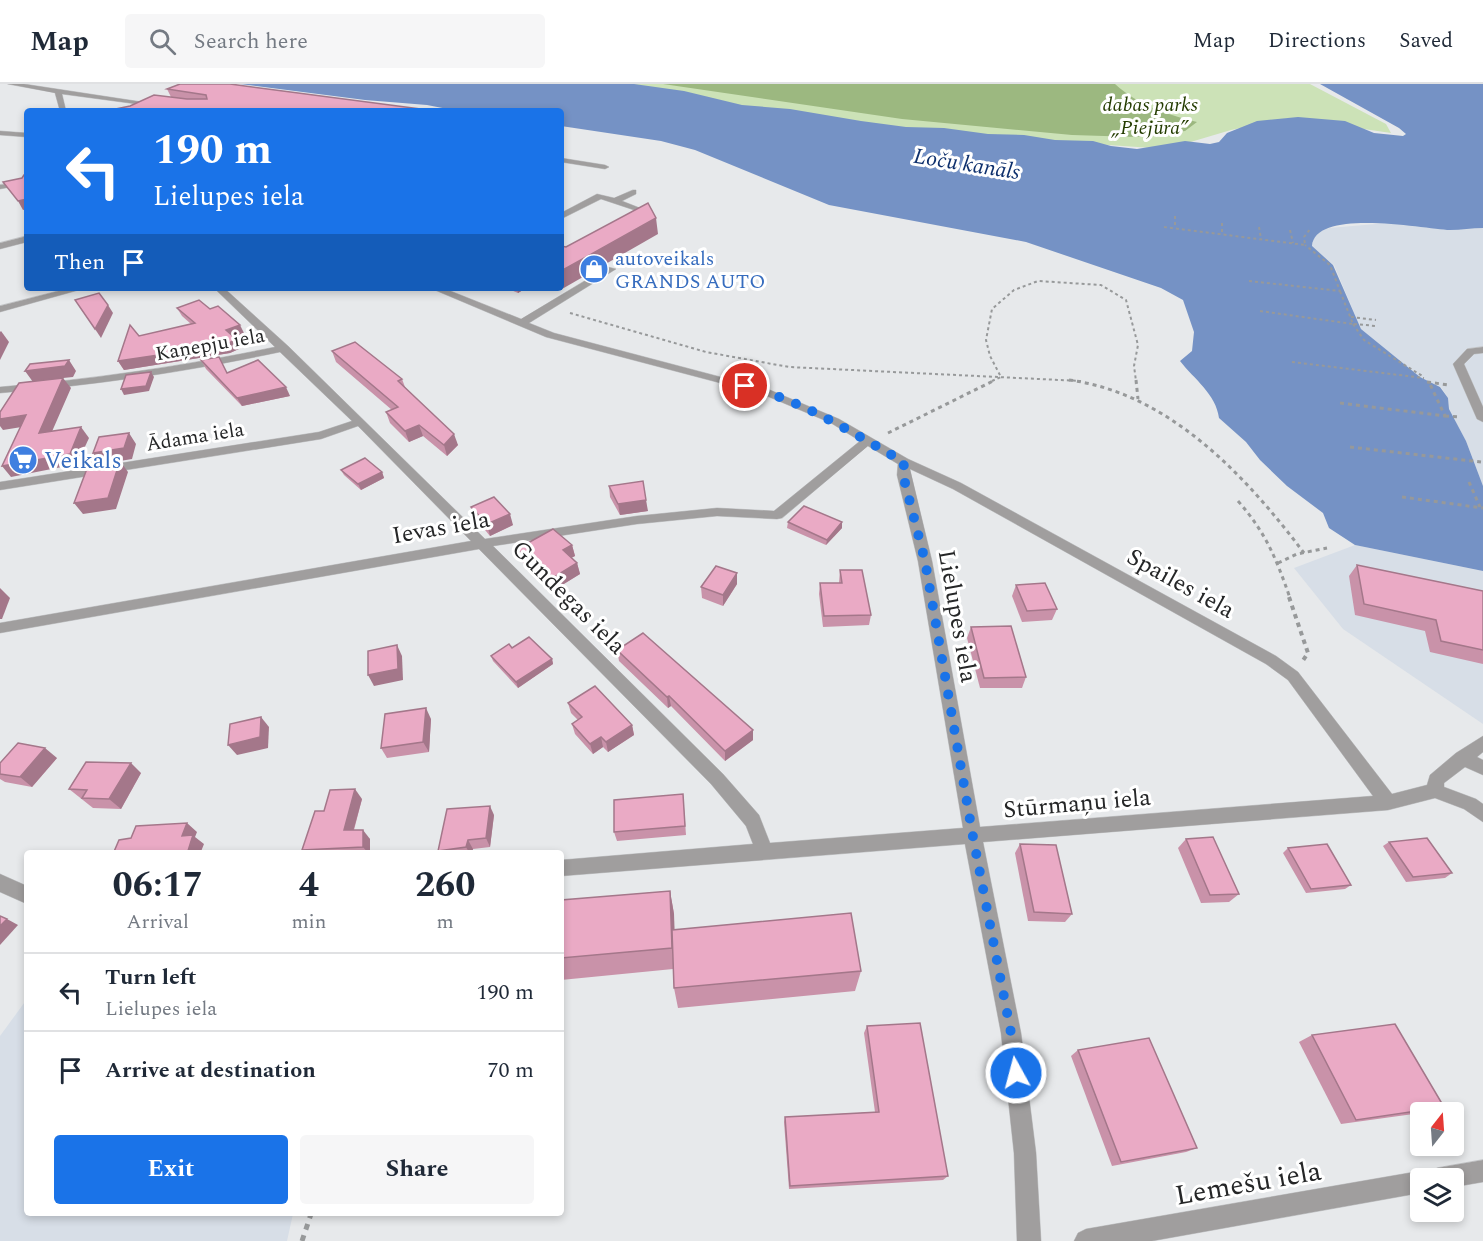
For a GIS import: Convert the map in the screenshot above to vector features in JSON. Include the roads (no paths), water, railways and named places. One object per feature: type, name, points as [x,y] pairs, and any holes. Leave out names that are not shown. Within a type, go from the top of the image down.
[{"type":"street","points":[[10,85],[170,106]]},
{"type":"street","points":[[58,91],[62,108]]},
{"type":"street","points":[[116,99],[115,103],[125,108]]},
{"type":"street","points":[[0,133],[24,135]]},
{"type":"street","points":[[564,160],[605,166]]},
{"type":"street","points":[[0,188],[24,183]]},
{"type":"street","points":[[564,214],[612,190]]},
{"type":"street","points":[[615,201],[633,192]]},
{"type":"street","points":[[600,196],[641,210],[621,222]]},
{"type":"street","points":[[0,246],[24,240]]},
{"type":"street","points":[[520,324],[611,269]]},
{"type":"street","points":[[0,309],[69,291]]},
{"type":"street","name":"Gundegas iela","points":[[222,291],[360,422],[717,779],[753,821],[765,852]]},
{"type":"street","points":[[442,291],[550,335],[766,392],[835,421],[904,462]]},
{"type":"street","name":"Kaņepju iela","points":[[0,390],[91,382],[188,368],[284,348]]},
{"type":"street","points":[[1483,351],[1471,351],[1458,364],[1483,419]]},
{"type":"street","name":"Ādama iela","points":[[0,486],[321,435],[360,422]]},
{"type":"street","name":"Ievas iela","points":[[0,628],[481,543],[637,520],[717,512],[777,515],[867,441]]},
{"type":"street","name":"Spailes iela","points":[[904,462],[957,486],[1271,660],[1293,676],[1388,802]]},
{"type":"street","name":"Lielupes iela","points":[[904,462],[903,475],[925,561],[973,837],[1011,1033],[1025,1153],[1029,1241]]},
{"type":"street","points":[[1483,743],[1436,780],[1435,791],[1470,804],[1483,814]]},
{"type":"street","points":[[1462,758],[1483,768]]},
{"type":"street","name":"Stūrmaņu iela","points":[[564,868],[973,837],[1388,802],[1435,791]]},
{"type":"street","points":[[0,883],[24,894]]},
{"type":"street","points":[[1464,1174],[1483,1171]]},
{"type":"street","name":"Lemešu iela","points":[[1086,1241],[1410,1184]]},
{"type":"water","name":"Loču kanāls","points":[[240,84],[634,84],[684,91],[742,105],[790,109],[906,127],[944,128],[1055,140],[1093,141],[1137,149],[1185,141],[1210,144],[1219,142],[1227,133],[1257,121],[1298,117],[1345,121],[1374,133],[1403,136],[1406,134],[1399,128],[1320,84],[1483,84],[1483,228],[1450,230],[1396,224],[1350,224],[1331,227],[1318,234],[1312,246],[1333,265],[1361,329],[1420,377],[1440,387],[1448,398],[1449,409],[1466,441],[1483,486],[1483,571],[1355,545],[1329,528],[1323,513],[1287,486],[1260,460],[1246,442],[1219,418],[1209,394],[1180,361],[1192,351],[1194,332],[1183,300],[1161,288],[1026,242],[829,205],[695,150],[661,141],[564,126],[564,108],[442,108]]},
{"type":"place","name":"autoveikals GRANDS AUTO","points":[[594,269]]},
{"type":"place","name":"Veikals","points":[[23,460]]},
{"type":"park label","name":"dabas parks „Piejūra”","points":[[1150,116]]}]
